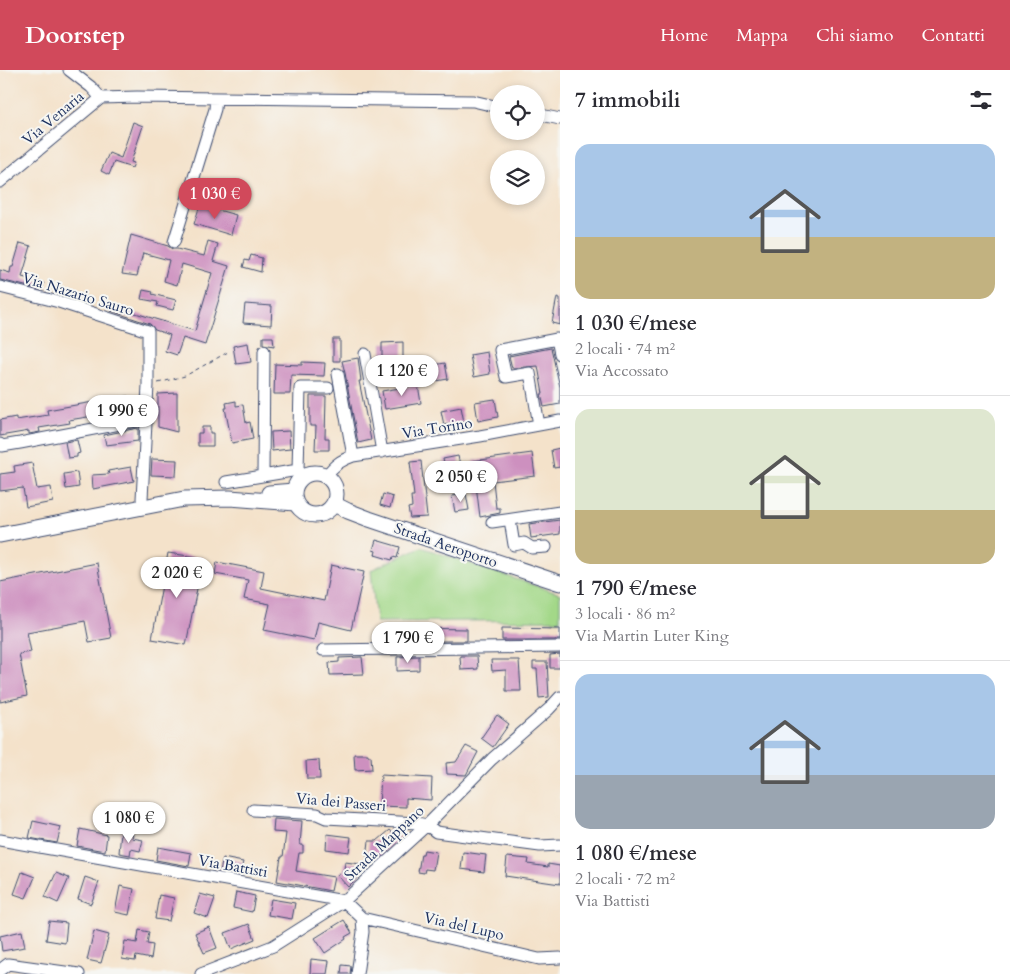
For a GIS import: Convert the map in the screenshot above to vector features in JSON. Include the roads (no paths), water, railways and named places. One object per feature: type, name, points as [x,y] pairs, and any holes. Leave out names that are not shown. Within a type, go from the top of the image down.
[{"type":"main road","points":[[301,473],[319,473],[326,476],[334,485],[336,498],[334,504],[326,512],[314,515],[303,512],[295,497],[301,473]]},
{"type":"main road","points":[[0,525],[200,490],[276,494],[295,497]]},
{"type":"main road","points":[[0,535],[184,499],[295,497]]},
{"type":"main road","name":"Strada Aeroporto","points":[[334,504],[355,514],[560,583]]},
{"type":"street","name":"Via Venaria","points":[[69,70],[102,98]]},
{"type":"street","name":"Via Venaria","points":[[0,182],[102,98],[473,101],[490,105]]},
{"type":"street","points":[[174,242],[216,98]]},
{"type":"street","points":[[545,116],[560,119]]},
{"type":"street","name":"Via Nazario Sauro","points":[[0,287],[59,302],[148,331],[146,419]]},
{"type":"street","points":[[539,425],[530,373],[506,377],[500,350],[557,339],[560,354]]},
{"type":"street","points":[[263,475],[264,351]]},
{"type":"street","points":[[365,354],[382,452]]},
{"type":"street","points":[[338,374],[353,456]]},
{"type":"street","points":[[226,482],[263,475],[301,473],[300,388],[328,388]]},
{"type":"street","points":[[0,444],[2,446],[20,443],[146,419],[142,499]]},
{"type":"street","name":"Via Torino","points":[[326,476],[333,466],[341,460],[353,456],[560,421]]},
{"type":"street","points":[[492,522],[560,512]]},
{"type":"street","points":[[510,520],[514,545],[524,543],[532,548],[546,547]]},
{"type":"street","points":[[323,650],[560,647]]},
{"type":"street","name":"Strada Mappano","points":[[201,974],[273,946],[344,901],[427,826],[492,759],[560,697]]},
{"type":"street","name":"Via dei Passeri","points":[[252,810],[317,814],[326,818],[417,823],[427,826],[436,832],[540,846],[560,845]]},
{"type":"street","name":"Via Battisti","points":[[0,840],[344,901]]},
{"type":"street","points":[[344,901],[362,918],[363,932],[357,974]]},
{"type":"street","name":"Via del Lupo","points":[[362,918],[539,959],[560,958]]},
{"type":"street","points":[[0,970],[8,964],[79,974]]}]
